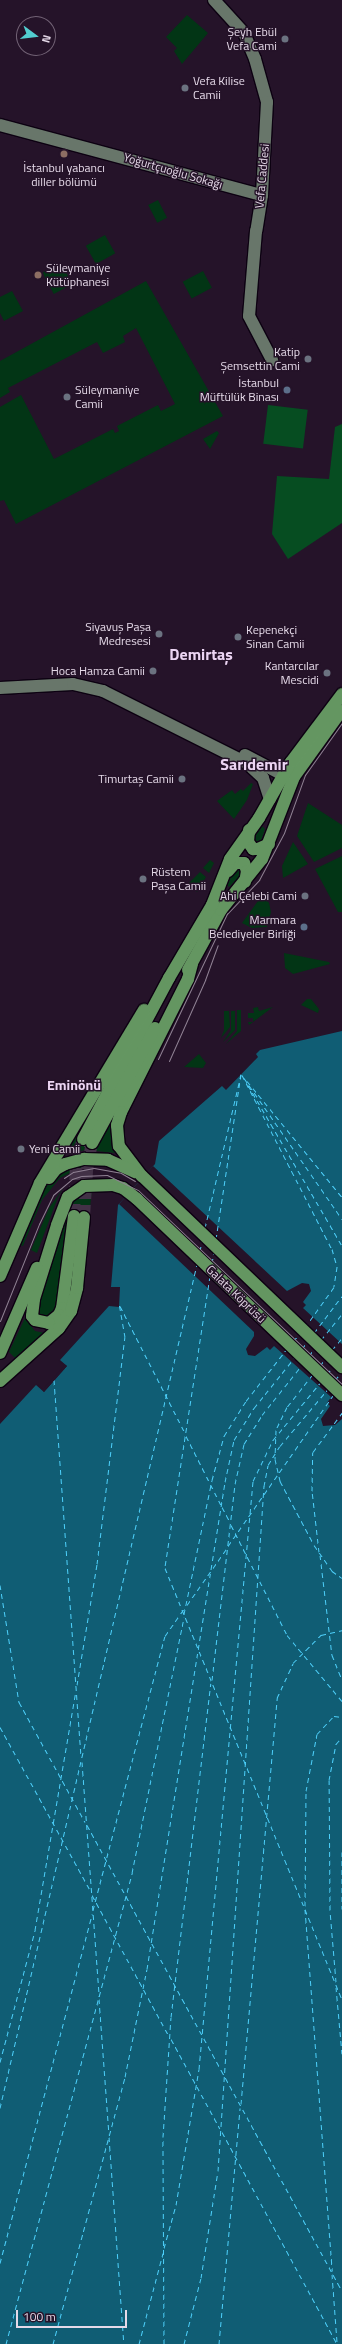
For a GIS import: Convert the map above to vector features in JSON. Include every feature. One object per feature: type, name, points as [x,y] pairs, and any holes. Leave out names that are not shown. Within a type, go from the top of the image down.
[{"type":"main road","points":[[342,694],[315,738],[294,777],[269,844],[245,882],[222,910],[192,964],[87,1141],[169,978],[212,906],[225,877],[230,859],[270,800],[283,775],[315,738],[342,710]]},
{"type":"main road","points":[[283,775],[284,803]]},
{"type":"main road","points":[[250,830],[248,842],[253,849],[258,849],[269,844]]},
{"type":"main road","points":[[225,877],[235,863],[241,862],[247,871],[245,882]]},
{"type":"main road","points":[[142,1176],[121,1151],[117,1124],[120,1112],[188,979],[192,964]]},
{"type":"main road","points":[[0,1276],[33,1197],[152,996],[169,978]]},
{"type":"main road","points":[[33,1197],[56,1169],[84,1159],[108,1160],[142,1176]]},
{"type":"main road","name":"Galata Köprüsü","points":[[142,1176],[342,1367]]},
{"type":"main road","name":"Galata Köprüsü","points":[[57,1225],[68,1197],[84,1186],[108,1184],[130,1192],[342,1395]]},
{"type":"main road","points":[[0,1382],[59,1328],[71,1311],[77,1288],[79,1216],[65,1300],[59,1315],[44,1323],[35,1320],[32,1310],[57,1225]]},
{"type":"main road","points":[[0,1353],[48,1239],[57,1225]]},
{"type":"street","name":"Vefa Caddesi","points":[[214,0],[244,33],[263,84],[267,107],[262,195],[256,231],[249,316],[272,360]]},
{"type":"street","name":"Yoğurtçuoğlu Sokağı","points":[[0,125],[262,195]]},
{"type":"street","points":[[0,680],[78,681],[93,684],[244,754],[283,775]]},
{"type":"street","points":[[0,688],[73,684],[103,691],[247,763],[263,778],[270,800]]},
{"type":"green space","points":[[187,15],[208,33],[182,64],[174,51],[177,48],[166,37]]},
{"type":"green space","points":[[158,200],[167,218],[157,223],[148,205]]},
{"type":"green space","points":[[105,235],[115,253],[96,264],[86,246]]},
{"type":"green space","points":[[61,263],[72,284],[54,294],[42,273]]},
{"type":"green space","points":[[203,271],[212,288],[192,299],[183,282]]},
{"type":"green space","points":[[146,281],[223,416],[16,524],[4,500],[0,501],[0,407],[21,395],[54,459],[113,429],[115,433],[119,431],[117,426],[158,405],[161,411],[175,404],[136,328],[123,336],[125,342],[103,353],[97,342],[8,388],[10,392],[0,398],[0,361]]},
{"type":"green space","points":[[12,291],[23,311],[4,321],[0,313],[0,297]]},
{"type":"green space","points":[[268,405],[308,410],[303,449],[263,444]]},
{"type":"green space","points":[[342,424],[342,523],[288,559],[272,534],[277,476],[329,479],[335,427]]},
{"type":"green space","points":[[217,431],[219,433],[210,449],[203,439]]},
{"type":"green space","points":[[251,783],[253,784],[247,800],[234,819],[217,801],[232,790],[235,794],[241,789],[243,791]]},
{"type":"green space","points":[[308,803],[342,825],[342,848],[314,862],[297,836]]},
{"type":"green space","points":[[262,826],[265,829],[260,844],[255,844],[253,838]]},
{"type":"green space","points":[[293,842],[308,864],[283,878],[282,866]]},
{"type":"green space","points":[[342,856],[342,912],[338,912],[315,869]]},
{"type":"green space","points":[[210,860],[214,863],[209,873],[203,868]]},
{"type":"green space","points":[[236,868],[241,868],[241,875],[229,887],[227,885]]},
{"type":"green space","points":[[200,872],[206,877],[197,892],[187,885]]},
{"type":"green space","points":[[263,894],[269,903],[271,912],[267,927],[252,928],[242,923]]},
{"type":"green space","points":[[284,953],[329,962],[330,964],[293,974],[285,968]]},
{"type":"green space","points":[[307,999],[311,999],[319,1009],[318,1013],[301,1005]]},
{"type":"green space","points":[[258,1007],[259,1011],[273,1007],[253,1022],[253,1018],[248,1018],[248,1013],[254,1013],[253,1008]]},
{"type":"green space","points":[[237,1010],[241,1010],[241,1031],[226,1044],[237,1031]]},
{"type":"green space","points":[[224,1011],[229,1011],[230,1027],[221,1038],[224,1030]]},
{"type":"green space","points":[[231,1011],[235,1011],[235,1030],[223,1042],[231,1030]]},
{"type":"green space","points":[[199,1054],[206,1063],[203,1068],[184,1067]]},
{"type":"green space","points":[[113,1114],[112,1137],[116,1153],[85,1150],[63,1155],[73,1137],[83,1139]]},
{"type":"green space","points":[[105,1164],[115,1168],[93,1166],[81,1168],[60,1178],[42,1200],[23,1246],[17,1244],[42,1189],[50,1180],[70,1167]]},
{"type":"green space","points":[[64,1187],[58,1197],[37,1253],[31,1250],[49,1208]]},
{"type":"green space","points":[[92,1190],[89,1216],[59,1305],[50,1318],[40,1317],[40,1302],[71,1204],[80,1195]]},
{"type":"green space","points":[[25,1318],[35,1331],[50,1334],[17,1360],[9,1352]]},
{"type":"water","points":[[342,1031],[342,2344],[0,2344],[0,1424],[36,1385],[44,1392],[67,1366],[60,1360],[109,1306],[119,1307],[120,1287],[111,1287],[118,1205],[155,1164],[159,1141],[222,1086],[226,1090],[258,1057],[256,1054],[260,1050]]},
{"type":"pier","points":[[153,1166],[287,1291],[302,1283],[309,1284],[311,1291],[303,1302],[306,1305],[303,1308],[342,1344],[342,1419],[335,1425],[323,1426],[321,1419],[330,1406],[327,1403],[331,1397],[274,1346],[270,1350],[267,1347],[255,1356],[248,1355],[246,1349],[254,1336],[254,1332],[119,1204]]},
{"type":"pier","points":[[58,1360],[67,1366],[44,1392],[36,1383],[43,1389],[64,1366]]},
{"type":"ferry route","points":[[205,1228],[241,1074],[216,1239]]},
{"type":"ferry route","points":[[242,1075],[332,1249],[337,1267],[334,1287],[306,1326]]},
{"type":"ferry route","points":[[244,1078],[342,1219]]},
{"type":"ferry route","points":[[247,1081],[342,1197]]},
{"type":"ferry route","points":[[248,1085],[342,1246]]},
{"type":"ferry route","points":[[200,1251],[202,1241]]},
{"type":"ferry route","points":[[212,1263],[214,1252]]},
{"type":"ferry route","points":[[0,2108],[197,1264]]},
{"type":"ferry route","points":[[210,1276],[165,1568],[342,1999]]},
{"type":"ferry route","points":[[314,1333],[342,1296]]},
{"type":"ferry route","points":[[77,1685],[97,1564],[125,1337],[119,1303]]},
{"type":"ferry route","points":[[120,1306],[185,1433]]},
{"type":"ferry route","points":[[321,1340],[342,1314]]},
{"type":"ferry route","points":[[293,1341],[299,1335]]},
{"type":"ferry route","points":[[332,1350],[342,1338]]},
{"type":"ferry route","points":[[302,1349],[307,1342]]},
{"type":"ferry route","points":[[309,1356],[314,1349]]},
{"type":"ferry route","points":[[184,1614],[212,1480],[224,1436],[246,1401],[286,1350]]},
{"type":"ferry route","points":[[53,2344],[125,2077],[147,1969],[225,1482],[234,1440],[254,1408],[295,1357]]},
{"type":"ferry route","points":[[320,1366],[325,1359]]},
{"type":"ferry route","points":[[212,1680],[235,1484],[244,1444],[262,1415],[302,1365]]},
{"type":"ferry route","points":[[327,1374],[333,1367]]},
{"type":"ferry route","points":[[335,1380],[342,1372]]},
{"type":"ferry route","points":[[313,1374],[287,1407],[276,1430],[275,1459],[280,1481],[314,1545],[332,1571],[342,1578]]},
{"type":"ferry route","points":[[54,1380],[81,1757]]},
{"type":"ferry route","points":[[164,2248],[176,2205],[199,2069],[253,1481],[273,1440],[320,1383]]},
{"type":"ferry route","points":[[184,2344],[201,2278],[218,2171],[264,1486],[268,1465],[280,1446],[328,1389]]},
{"type":"ferry route","points":[[228,1546],[334,1394]]},
{"type":"ferry route","points":[[319,1552],[312,1491],[313,1452],[342,1413]]},
{"type":"ferry route","points":[[186,1436],[221,1505]]},
{"type":"ferry route","points":[[222,1507],[230,1522]]},
{"type":"ferry route","points":[[231,1525],[287,1635],[342,1701]]},
{"type":"ferry route","points":[[187,1605],[227,1548]]},
{"type":"ferry route","points":[[320,1555],[332,1655],[342,1680]]},
{"type":"ferry route","points":[[0,1585],[19,1702],[85,1822]]},
{"type":"ferry route","points":[[93,1910],[165,1636],[185,1607]]},
{"type":"ferry route","points":[[6,2344],[132,1873],[184,1617]]},
{"type":"ferry route","points":[[241,2104],[277,1698],[293,1663],[321,1635],[342,1630]]},
{"type":"ferry route","points":[[164,2344],[163,2137],[171,2017],[211,1683]]},
{"type":"ferry route","points":[[0,2062],[35,1930],[76,1690]]},
{"type":"ferry route","points":[[305,1906],[306,1791],[317,1734],[334,1716],[342,1717]]},
{"type":"ferry route","points":[[0,1727],[91,1892]]},
{"type":"ferry route","points":[[336,1982],[330,1910],[329,1780],[336,1744],[342,1737]]},
{"type":"ferry route","points":[[82,1762],[99,1996]]},
{"type":"ferry route","points":[[87,1825],[342,2291]]},
{"type":"ferry route","points":[[342,1852],[342,1909]]},
{"type":"ferry route","points":[[92,1895],[169,2036]]},
{"type":"ferry route","points":[[305,1909],[332,2271]]},
{"type":"ferry route","points":[[0,2263],[92,1914]]},
{"type":"ferry route","points":[[336,1987],[342,2054]]},
{"type":"ferry route","points":[[99,1999],[109,2134]]},
{"type":"ferry route","points":[[171,2039],[220,2129]]},
{"type":"ferry route","points":[[219,2344],[240,2108]]},
{"type":"ferry route","points":[[222,2132],[337,2344]]},
{"type":"ferry route","points":[[109,2137],[124,2344]]},
{"type":"ferry route","points":[[139,2344],[163,2253]]},
{"type":"ferry route","points":[[332,2274],[337,2342]]},
{"type":"tunnel","points":[[74,1216],[76,1163],[83,1139]]},
{"type":"tunnel","points":[[84,1217],[87,1170],[92,1143]]},
{"type":"tram line","points":[[158,1059],[227,914],[259,880],[284,833],[305,775],[342,723]]},
{"type":"tram line","points":[[169,1061],[205,980],[218,945]]},
{"type":"tram line","points":[[64,1178],[73,1172],[94,1168],[121,1173],[135,1181]]},
{"type":"tram line","points":[[0,1321],[39,1224],[53,1195],[72,1179],[81,1176],[107,1175],[138,1190],[342,1384]]},
{"type":"place","name":"Şeyh Ebül Vefa Cami","points":[[285,39]]},
{"type":"place","name":"Vefa Kilise Camii","points":[[185,88]]},
{"type":"place","name":"İstanbul yabancı diller bölümü","points":[[64,154]]},
{"type":"place","name":"Süleymaniye Kütüphanesi","points":[[38,275]]},
{"type":"place","name":"Katip Şemsettin Cami","points":[[308,359]]},
{"type":"place","name":"İstanbul Müftülük Binası","points":[[287,390]]},
{"type":"place","name":"Süleymaniye Camii","points":[[67,397]]},
{"type":"place","name":"Siyavuş Paşa Medresesi","points":[[159,634]]},
{"type":"place","name":"Kepenekçi Sinan Camii","points":[[238,637]]},
{"type":"place","name":"Hoca Hamza Camii","points":[[153,671]]},
{"type":"place","name":"Kantarcılar Mescidi","points":[[327,673]]},
{"type":"place","name":"Timurtaş Camii","points":[[182,779]]},
{"type":"place","name":"Rüstem Paşa Camii","points":[[143,879]]},
{"type":"place","name":"Ahi Çelebi Cami","points":[[305,896]]},
{"type":"place","name":"Marmara Belediyeler Birliği","points":[[304,927]]},
{"type":"place","name":"Yeni Camii","points":[[21,1149]]},
{"type":"district","name":"Demirtaş","points":[[201,654]]},
{"type":"district","name":"Sarıdemir","points":[[254,764]]},
{"type":"district","name":"Eminönü","points":[[74,1085]]}]
